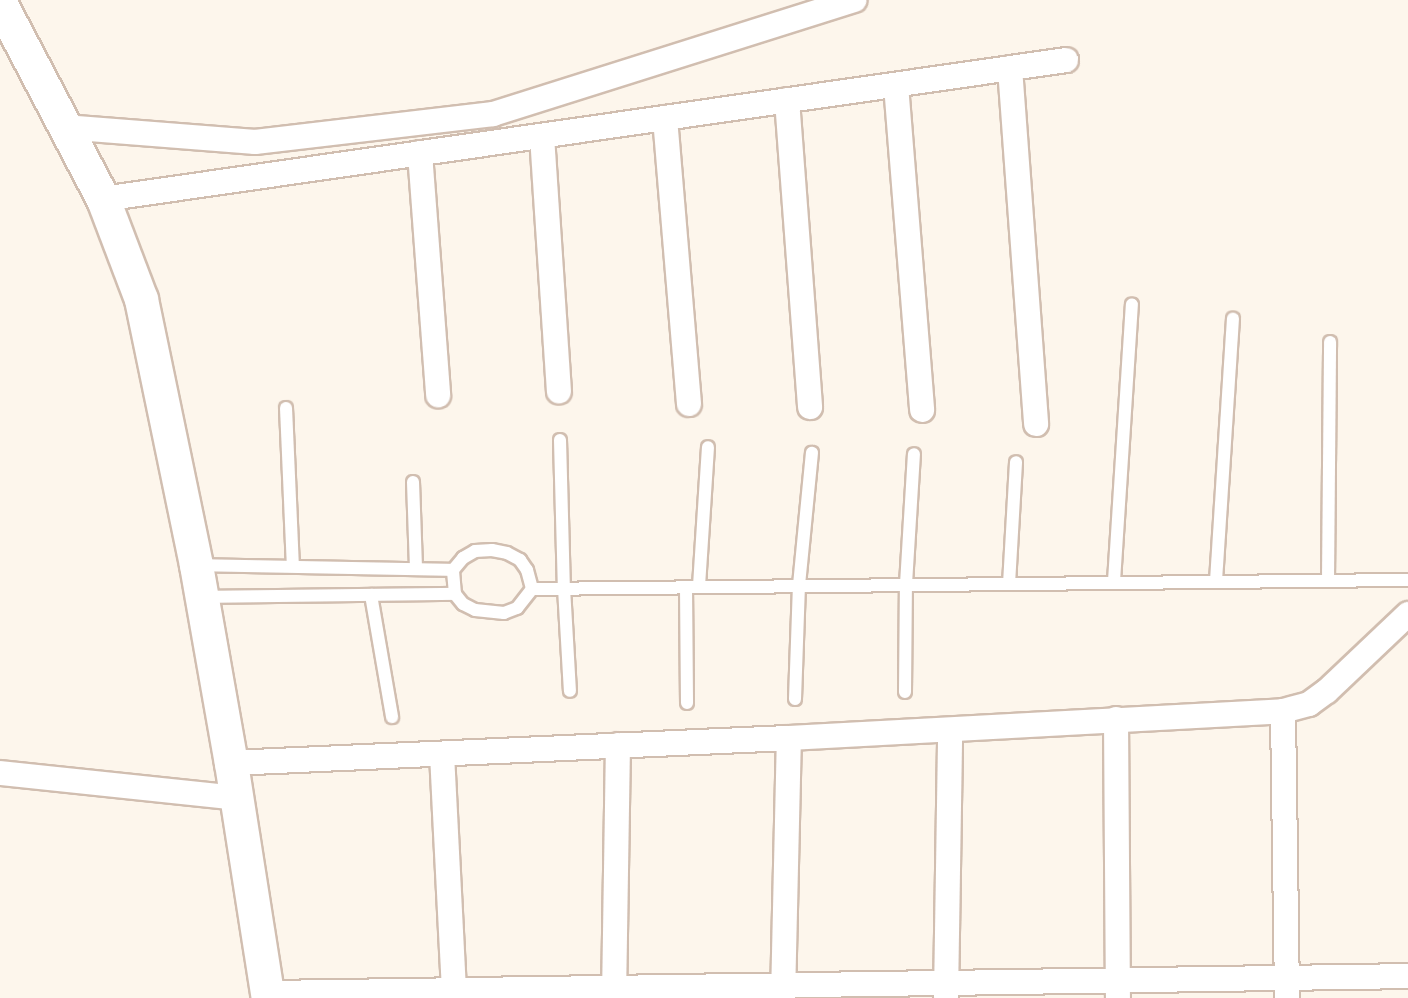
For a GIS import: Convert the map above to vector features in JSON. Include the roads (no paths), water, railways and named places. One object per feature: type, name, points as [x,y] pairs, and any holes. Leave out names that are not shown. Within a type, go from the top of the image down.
[{"type":"street","points":[[64,127],[255,142],[493,114],[854,0]]},
{"type":"street","points":[[0,3],[104,199],[141,299],[196,565],[237,798],[268,995],[454,990],[615,993],[1287,988],[1408,976]]},
{"type":"street","points":[[104,199],[1066,60]]},
{"type":"street","points":[[1010,68],[1036,424]]},
{"type":"street","points":[[896,85],[922,410]]},
{"type":"street","points":[[787,100],[810,407]]},
{"type":"street","points":[[665,118],[689,404]]},
{"type":"street","points":[[542,136],[559,391]]},
{"type":"street","points":[[420,153],[438,395]]},
{"type":"street","points":[[231,763],[789,738],[1284,711],[1309,704],[1327,692],[1408,614]]},
{"type":"street","points":[[1284,711],[1287,988]]},
{"type":"street","points":[[1116,719],[1118,989]]},
{"type":"street","points":[[946,991],[950,729]]},
{"type":"street","points":[[783,992],[789,738]]},
{"type":"street","points":[[615,993],[618,745]]},
{"type":"street","points":[[442,754],[454,990]]},
{"type":"street","points":[[0,774],[237,798]]},
{"type":"lane","points":[[1114,581],[1132,305]]},
{"type":"lane","points":[[1216,581],[1233,319]]},
{"type":"lane","points":[[1328,580],[1330,342]]},
{"type":"lane","points":[[286,408],[293,566]]},
{"type":"lane","points":[[561,440],[564,588],[570,691]]},
{"type":"lane","points":[[699,586],[708,447]]},
{"type":"lane","points":[[795,699],[799,585],[812,453]]},
{"type":"lane","points":[[905,692],[906,584],[914,454]]},
{"type":"lane","points":[[1009,584],[1016,462]]},
{"type":"lane","points":[[412,482],[416,568]]},
{"type":"lane","points":[[532,589],[527,570],[520,560],[507,553],[475,551],[463,558],[453,570],[455,594],[463,604],[475,610],[504,613],[517,608],[532,589],[1114,581],[1408,580]]},
{"type":"lane","points":[[196,565],[453,570]]},
{"type":"lane","points":[[686,587],[687,703]]},
{"type":"lane","points":[[201,597],[455,594]]},
{"type":"lane","points":[[371,595],[392,717]]}]
